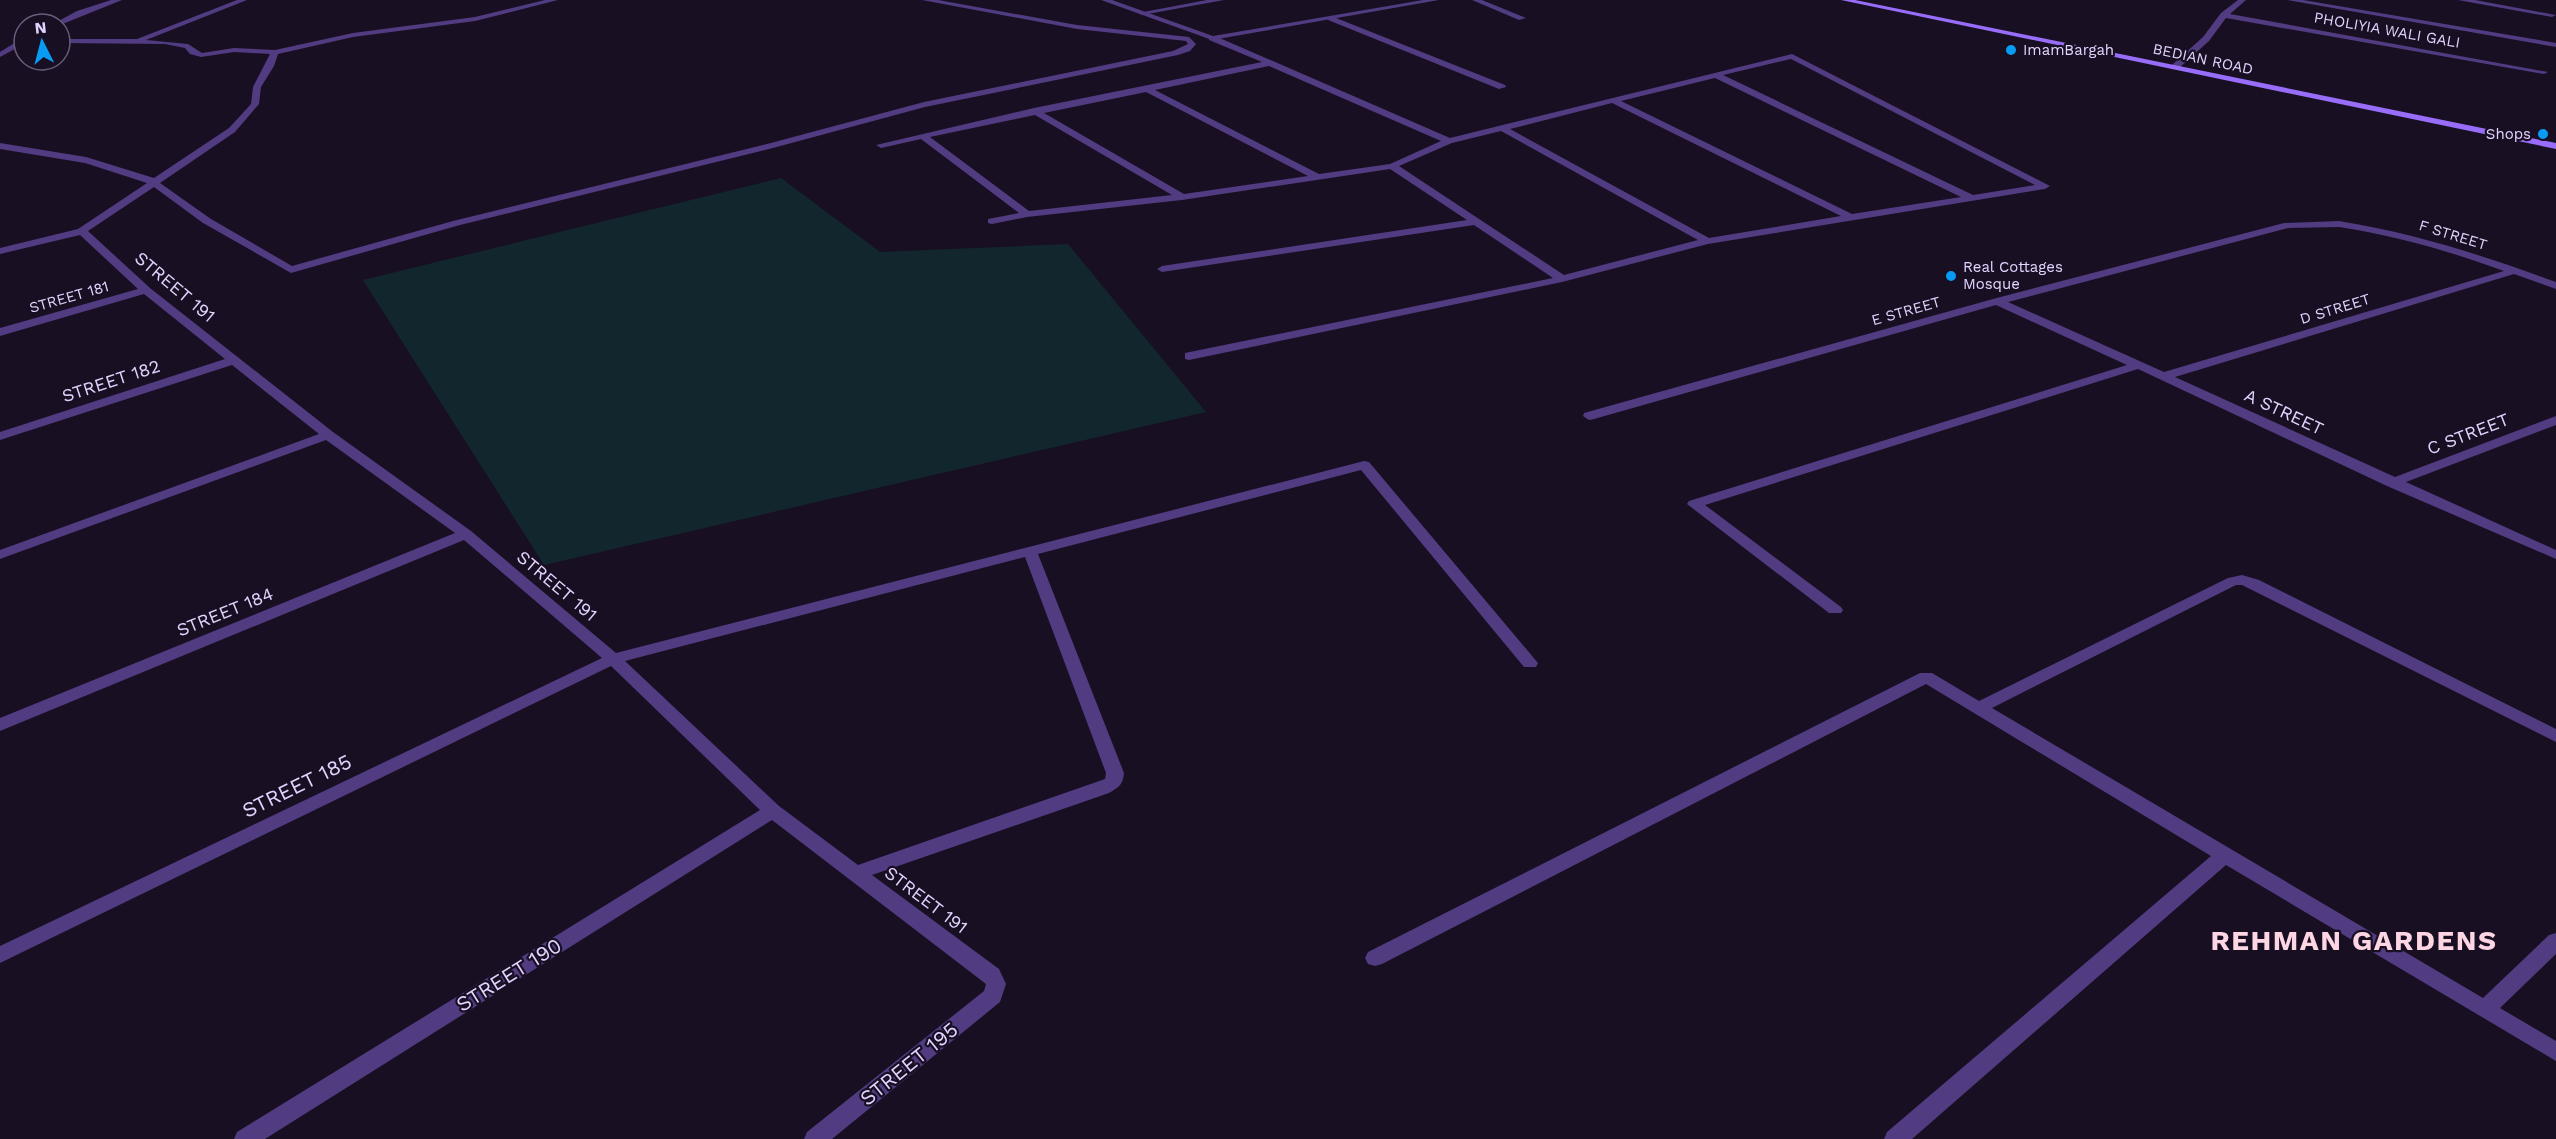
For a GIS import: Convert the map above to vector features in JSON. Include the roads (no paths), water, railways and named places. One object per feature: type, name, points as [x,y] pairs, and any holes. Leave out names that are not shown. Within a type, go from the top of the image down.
[{"type":"main road","name":"BEDIAN ROAD","points":[[1845,0],[2556,146]]},
{"type":"street","points":[[72,17],[118,0]]},
{"type":"street","points":[[129,43],[243,0]]},
{"type":"street","points":[[72,41],[165,42],[188,46],[201,56],[234,50],[275,52],[353,35],[475,19],[554,0]]},
{"type":"street","points":[[0,146],[86,160],[152,181],[207,221],[291,270],[457,223],[770,146],[924,105],[1175,53],[1187,49],[1192,44],[1189,39],[1077,27],[926,0]]},
{"type":"street","points":[[1105,0],[1212,38],[1449,141]]},
{"type":"street","points":[[1142,13],[1220,0]]},
{"type":"street","points":[[1212,38],[1436,0]]},
{"type":"street","points":[[1476,0],[1522,18]]},
{"type":"street","points":[[2175,67],[2206,39],[2224,15],[2242,0]]},
{"type":"street","points":[[2291,0],[2556,45]]},
{"type":"street","points":[[2462,0],[2552,15]]},
{"type":"street","name":"PHOLIYIA WALI GALI","points":[[2224,15],[2544,72]]},
{"type":"street","points":[[1331,18],[1502,87]]},
{"type":"street","points":[[0,251],[82,231],[152,181],[232,130],[255,104],[257,87],[270,66],[275,52]]},
{"type":"street","points":[[992,221],[1027,214],[1182,197],[1392,166],[1449,141],[1785,56],[1798,57],[2045,186],[1848,216],[1707,241],[1562,279],[1188,356]]},
{"type":"street","points":[[881,145],[1270,63]]},
{"type":"street","points":[[1714,74],[1970,197]]},
{"type":"street","points":[[1145,88],[1318,177]]},
{"type":"street","points":[[1612,100],[1848,216]]},
{"type":"street","points":[[1034,111],[1182,197]]},
{"type":"street","points":[[1502,128],[1707,241]]},
{"type":"street","points":[[923,136],[1027,214]]},
{"type":"street","points":[[1392,166],[1562,279]]},
{"type":"street","points":[[1162,269],[1476,222]]},
{"type":"street","name":"F STREET","points":[[2339,224],[2388,232],[2470,255],[2556,286]]},
{"type":"street","name":"E STREET","points":[[1589,417],[1997,301],[2289,225],[2339,224]]},
{"type":"street","name":"STREET 191","points":[[82,231],[146,290],[328,435],[466,534],[613,659],[773,811],[992,975],[996,984]]},
{"type":"street","name":"D STREET","points":[[2165,376],[2514,271]]},
{"type":"street","name":"STREET 181","points":[[0,332],[146,290]]},
{"type":"street","name":"A STREET","points":[[1997,301],[2165,376],[2392,483],[2556,555]]},
{"type":"street","name":"STREET 182","points":[[0,436],[234,360]]},
{"type":"street","points":[[1835,610],[1694,504],[2139,365]]},
{"type":"street","name":"C STREET","points":[[2392,483],[2556,420]]},
{"type":"street","points":[[0,555],[328,435]]},
{"type":"street","name":"STREET 185","points":[[0,955],[613,659],[1364,465],[1530,663]]},
{"type":"street","name":"STREET 184","points":[[0,725],[466,534]]},
{"type":"street","points":[[856,873],[1114,782],[1115,773],[1030,550]]},
{"type":"street","points":[[1978,708],[2233,581],[2242,580],[2254,583],[2556,736]]},
{"type":"street","points":[[1375,958],[1926,677],[2556,1052]]},
{"type":"street","name":"STREET 190","points":[[245,1139],[773,811]]},
{"type":"street","points":[[1895,1139],[2225,855]]},
{"type":"street","points":[[2485,1009],[2556,941]]},
{"type":"street","name":"STREET 195","points":[[815,1139],[993,996],[996,984]]},
{"type":"place","name":"ImamBargah","points":[[2011,50]]},
{"type":"place","name":"Shops","points":[[2543,134]]},
{"type":"place","name":"Real Cottages Mosque","points":[[1951,276]]},
{"type":"district","name":"REHMAN GARDENS","points":[[2354,940]]}]
